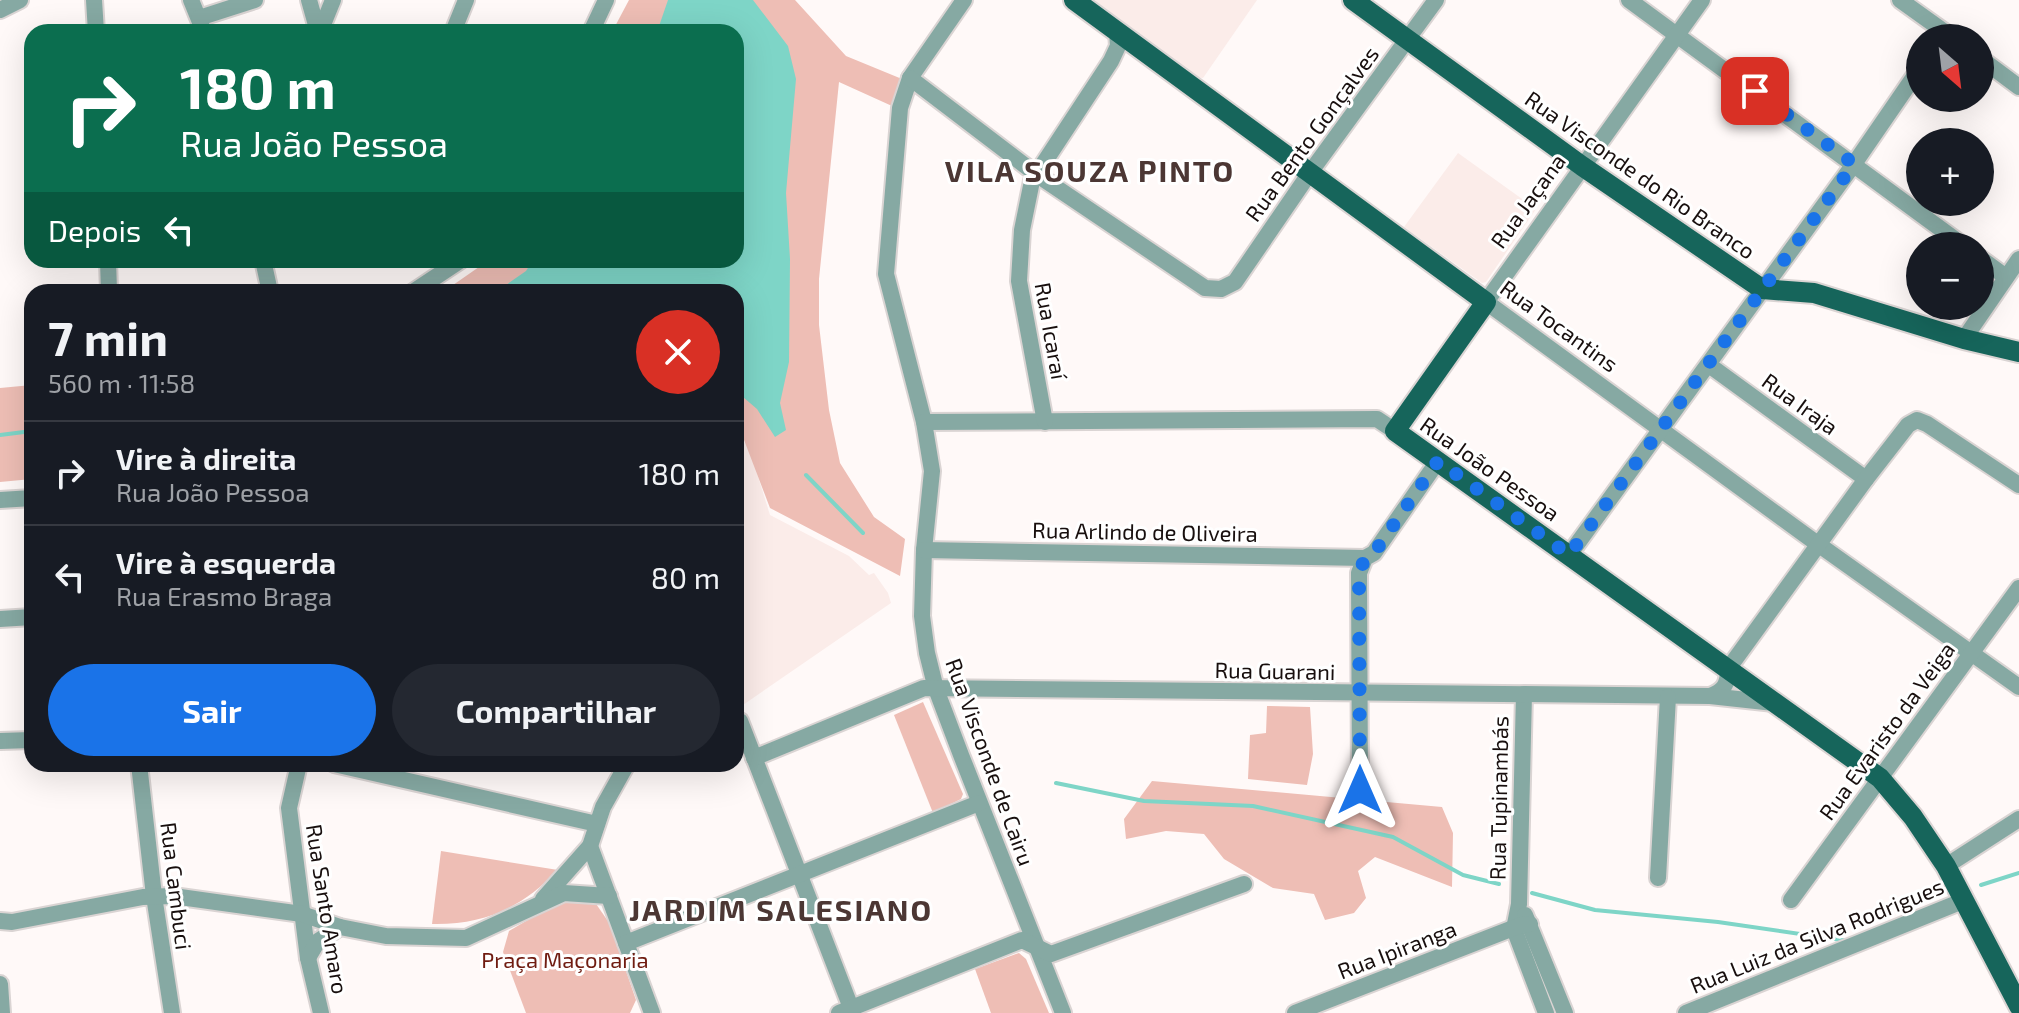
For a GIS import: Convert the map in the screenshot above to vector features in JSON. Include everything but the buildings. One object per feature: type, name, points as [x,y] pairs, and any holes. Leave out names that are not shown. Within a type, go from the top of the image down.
[{"type":"main road","name":"Rua Tocantins","points":[[1074,0],[1486,302]]},
{"type":"main road","name":"Rua Visconde do Rio Branco","points":[[1353,0],[1582,166],[1762,289],[1814,293],[1964,339],[2019,352]]},
{"type":"main road","name":"Rua Jaçana","points":[[1395,431],[1486,302]]},
{"type":"main road","name":"Rua João Pessoa","points":[[1395,431],[1880,778],[1913,817],[1946,866],[2019,1006]]},
{"type":"street","points":[[0,10],[20,0]]},
{"type":"street","points":[[94,0],[96,24]]},
{"type":"street","points":[[191,0],[201,24]]},
{"type":"street","points":[[203,24],[255,0]]},
{"type":"street","points":[[309,0],[316,24]]},
{"type":"street","points":[[322,24],[333,0]]},
{"type":"street","points":[[456,24],[466,0]]},
{"type":"street","points":[[595,24],[606,0]]},
{"type":"street","name":"Rua Visconde de Cairu","points":[[964,0],[910,78],[900,108],[886,274],[924,422],[932,471],[924,550],[922,616],[927,653],[936,689],[979,803],[1063,1013]]},
{"type":"street","name":"Rua Bento Gonçalves","points":[[1036,174],[1205,288],[1221,289],[1235,282],[1309,174],[1436,0]]},
{"type":"street","points":[[1629,0],[1945,232]]},
{"type":"street","name":"Rua Jaçana","points":[[1486,302],[1702,0]]},
{"type":"street","points":[[1900,0],[1931,24]]},
{"type":"street","name":"Rua Icaraí","points":[[1045,422],[1019,281],[1022,230],[1032,181],[1111,61],[1118,46],[1117,32]]},
{"type":"street","points":[[1994,68],[2019,87]]},
{"type":"street","points":[[910,78],[1036,174]]},
{"type":"street","points":[[1569,555],[1906,88]]},
{"type":"street","points":[[1964,339],[2019,259]]},
{"type":"street","points":[[425,284],[449,268]]},
{"type":"street","points":[[1994,268],[2006,277]]},
{"type":"street","name":"Rua Tocantins","points":[[1486,302],[2019,687]]},
{"type":"street","name":"Rua Iraja","points":[[1709,365],[1866,479]]},
{"type":"street","name":"Rua João Pessoa","points":[[924,422],[1377,419],[1395,431]]},
{"type":"street","points":[[1710,696],[1724,688],[1728,669],[1908,425],[1917,420],[1927,424],[2019,485]]},
{"type":"street","points":[[1360,790],[1359,573],[1365,558],[1374,553],[1438,461]]},
{"type":"street","points":[[0,500],[24,498]]},
{"type":"street","name":"Rua Arlindo de Oliveira","points":[[924,550],[1365,558]]},
{"type":"street","name":"Rua Evaristo da Veiga","points":[[1791,900],[2019,588]]},
{"type":"street","points":[[0,619],[24,618]]},
{"type":"street","name":"Rua Guarani","points":[[754,758],[924,688],[1710,696],[1774,703]]},
{"type":"street","name":"Rua Tupinambás","points":[[1522,926],[1519,904],[1524,694]]},
{"type":"street","points":[[1658,878],[1668,697]]},
{"type":"street","points":[[744,732],[848,1011],[1022,940],[1051,954],[1244,884]]},
{"type":"street","points":[[0,741],[24,740]]},
{"type":"street","name":"Rua Cambuci","points":[[140,772],[172,1013]]},
{"type":"street","name":"Rua Santo Amaro","points":[[297,772],[289,808],[308,958],[321,1013]]},
{"type":"street","points":[[369,772],[597,824]]},
{"type":"street","points":[[539,903],[590,846],[603,807],[623,772]]},
{"type":"street","points":[[626,943],[979,803]]},
{"type":"street","points":[[1946,866],[2019,819]]},
{"type":"street","points":[[590,846],[646,1008]]},
{"type":"street","points":[[0,921],[12,922],[154,896],[173,896],[302,914],[340,927],[386,936],[466,938],[564,893],[609,896]]},
{"type":"street","name":"Rua Luiz da Silva Rodrigues","points":[[1686,1013],[1965,900]]},
{"type":"street","points":[[1522,926],[1546,1013]]},
{"type":"street","points":[[1522,926],[1565,1013]]},
{"type":"street","name":"Rua Ipiranga","points":[[1295,1013],[1522,926]]},
{"type":"street","points":[[308,958],[318,941],[340,927]]},
{"type":"street","points":[[0,984],[2,1013]]},
{"type":"shaded area","points":[[668,0],[753,0],[788,46],[796,79],[786,193],[790,259],[789,362],[780,403],[786,430],[775,437],[757,409],[744,398],[744,284],[507,284],[528,268],[744,268],[744,24],[660,24]]},
{"type":"shaded area","points":[[1088,0],[1257,0],[1203,78],[1193,77]]},
{"type":"shaded area","points":[[1458,153],[1536,209],[1486,282],[1482,283],[1404,227]]},
{"type":"shaded area","points":[[744,442],[750,451],[770,515],[849,556],[869,575],[874,573],[891,603],[744,704]]},
{"type":"green space","points":[[629,0],[795,0],[846,56],[902,79],[892,106],[839,82],[819,279],[819,325],[829,410],[840,463],[874,517],[905,539],[900,576],[770,508],[744,440],[744,284],[454,284],[478,268],[744,268],[744,24],[616,24]]},
{"type":"green space","points":[[24,386],[24,480],[0,482],[0,388]]},
{"type":"green space","points":[[923,702],[963,794],[961,799],[933,813],[894,715]]},
{"type":"green space","points":[[1267,706],[1310,707],[1313,754],[1307,785],[1248,779],[1250,735],[1266,733]]},
{"type":"green space","points":[[1152,781],[1442,807],[1453,833],[1452,887],[1375,857],[1358,871],[1366,898],[1354,913],[1325,920],[1314,894],[1273,888],[1224,859],[1204,834],[1166,831],[1126,839],[1124,819]]},
{"type":"green space","points":[[441,851],[558,870],[530,895],[501,912],[469,921],[432,924]]},
{"type":"green space","name":"Praça Maçonaria","points":[[567,901],[594,901],[610,924],[636,1000],[630,1013],[526,1013],[503,952],[509,931]]},
{"type":"green space","points":[[1019,953],[1026,959],[1049,1013],[991,1013],[975,969]]},
{"type":"waterway","points":[[0,435],[24,432]]},
{"type":"waterway","points":[[806,475],[863,533]]},
{"type":"waterway","points":[[1056,783],[1144,801],[1253,806],[1393,837],[1463,875],[1499,884]]},
{"type":"waterway","points":[[1981,885],[2019,873]]},
{"type":"waterway","points":[[1532,893],[1595,910],[1718,922],[1848,941]]},
{"type":"district","name":"VILA SOUZA PINTO","points":[[1090,172]]},
{"type":"district","name":"JARDIM SALESIANO","points":[[781,911]]},
{"type":"route","points":[[1360,790],[1359,573],[1365,558],[1374,553],[1438,461],[1569,555],[1854,164],[1755,91]]}]
